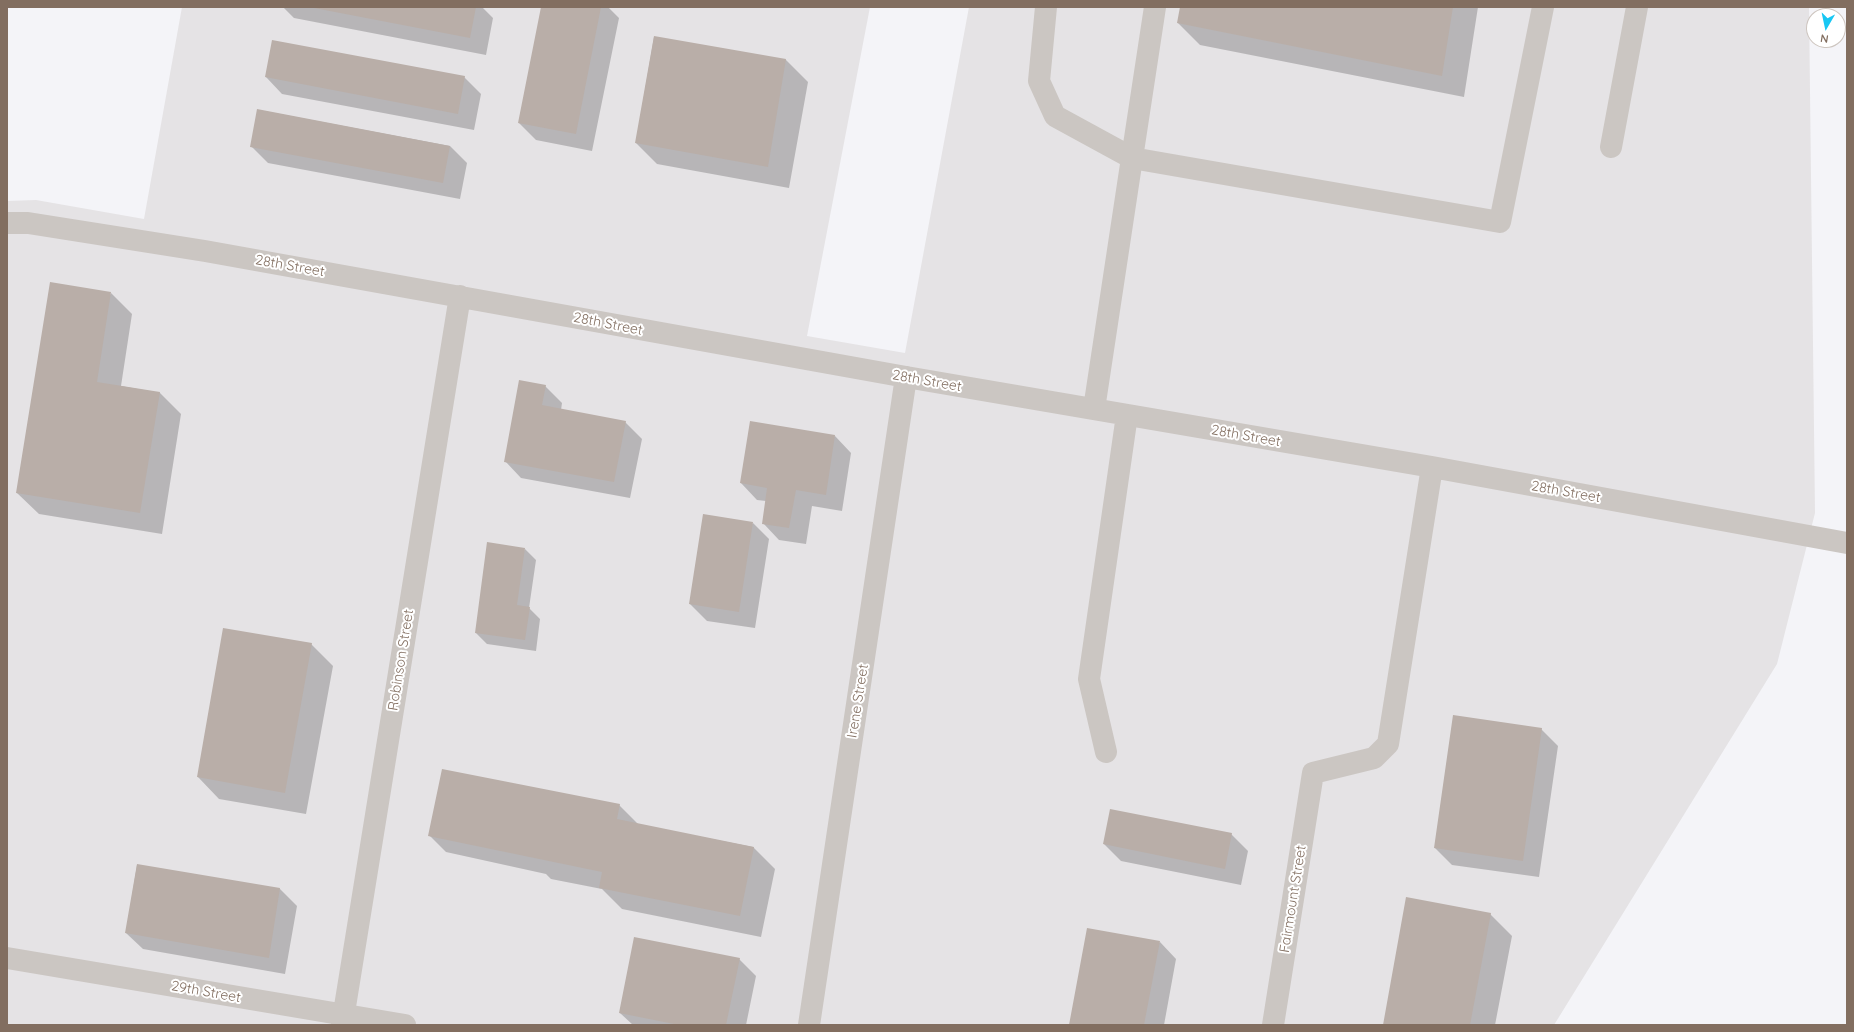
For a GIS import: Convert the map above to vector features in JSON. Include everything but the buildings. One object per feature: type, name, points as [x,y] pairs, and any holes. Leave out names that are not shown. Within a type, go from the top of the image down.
[{"type":"street","points":[[1046,7],[1039,81],[1055,116],[1132,158],[1500,222],[1542,7]]},
{"type":"street","points":[[1094,409],[1155,7]]},
{"type":"street","points":[[1611,147],[1637,7]]},
{"type":"street","name":"28th Street","points":[[7,223],[28,223],[205,251],[906,377],[1432,467],[1847,543]]},
{"type":"street","name":"Robinson Street","points":[[342,1020],[460,296]]},
{"type":"street","name":"Irene Street","points":[[809,1025],[906,377]]},
{"type":"street","points":[[1106,752],[1089,679],[1128,415]]},
{"type":"street","name":"Fairmount Street","points":[[1273,1025],[1313,773],[1374,758],[1388,744],[1432,467]]},
{"type":"street","name":"29th Street","points":[[7,958],[342,1020],[405,1025]]},
{"type":"shaded area","points":[[182,7],[870,7],[807,336],[905,353],[969,7],[1809,7],[1806,8],[1806,48],[1809,48],[1815,513],[1777,664],[1554,1025],[7,1025],[7,201],[36,200],[144,219]]}]
